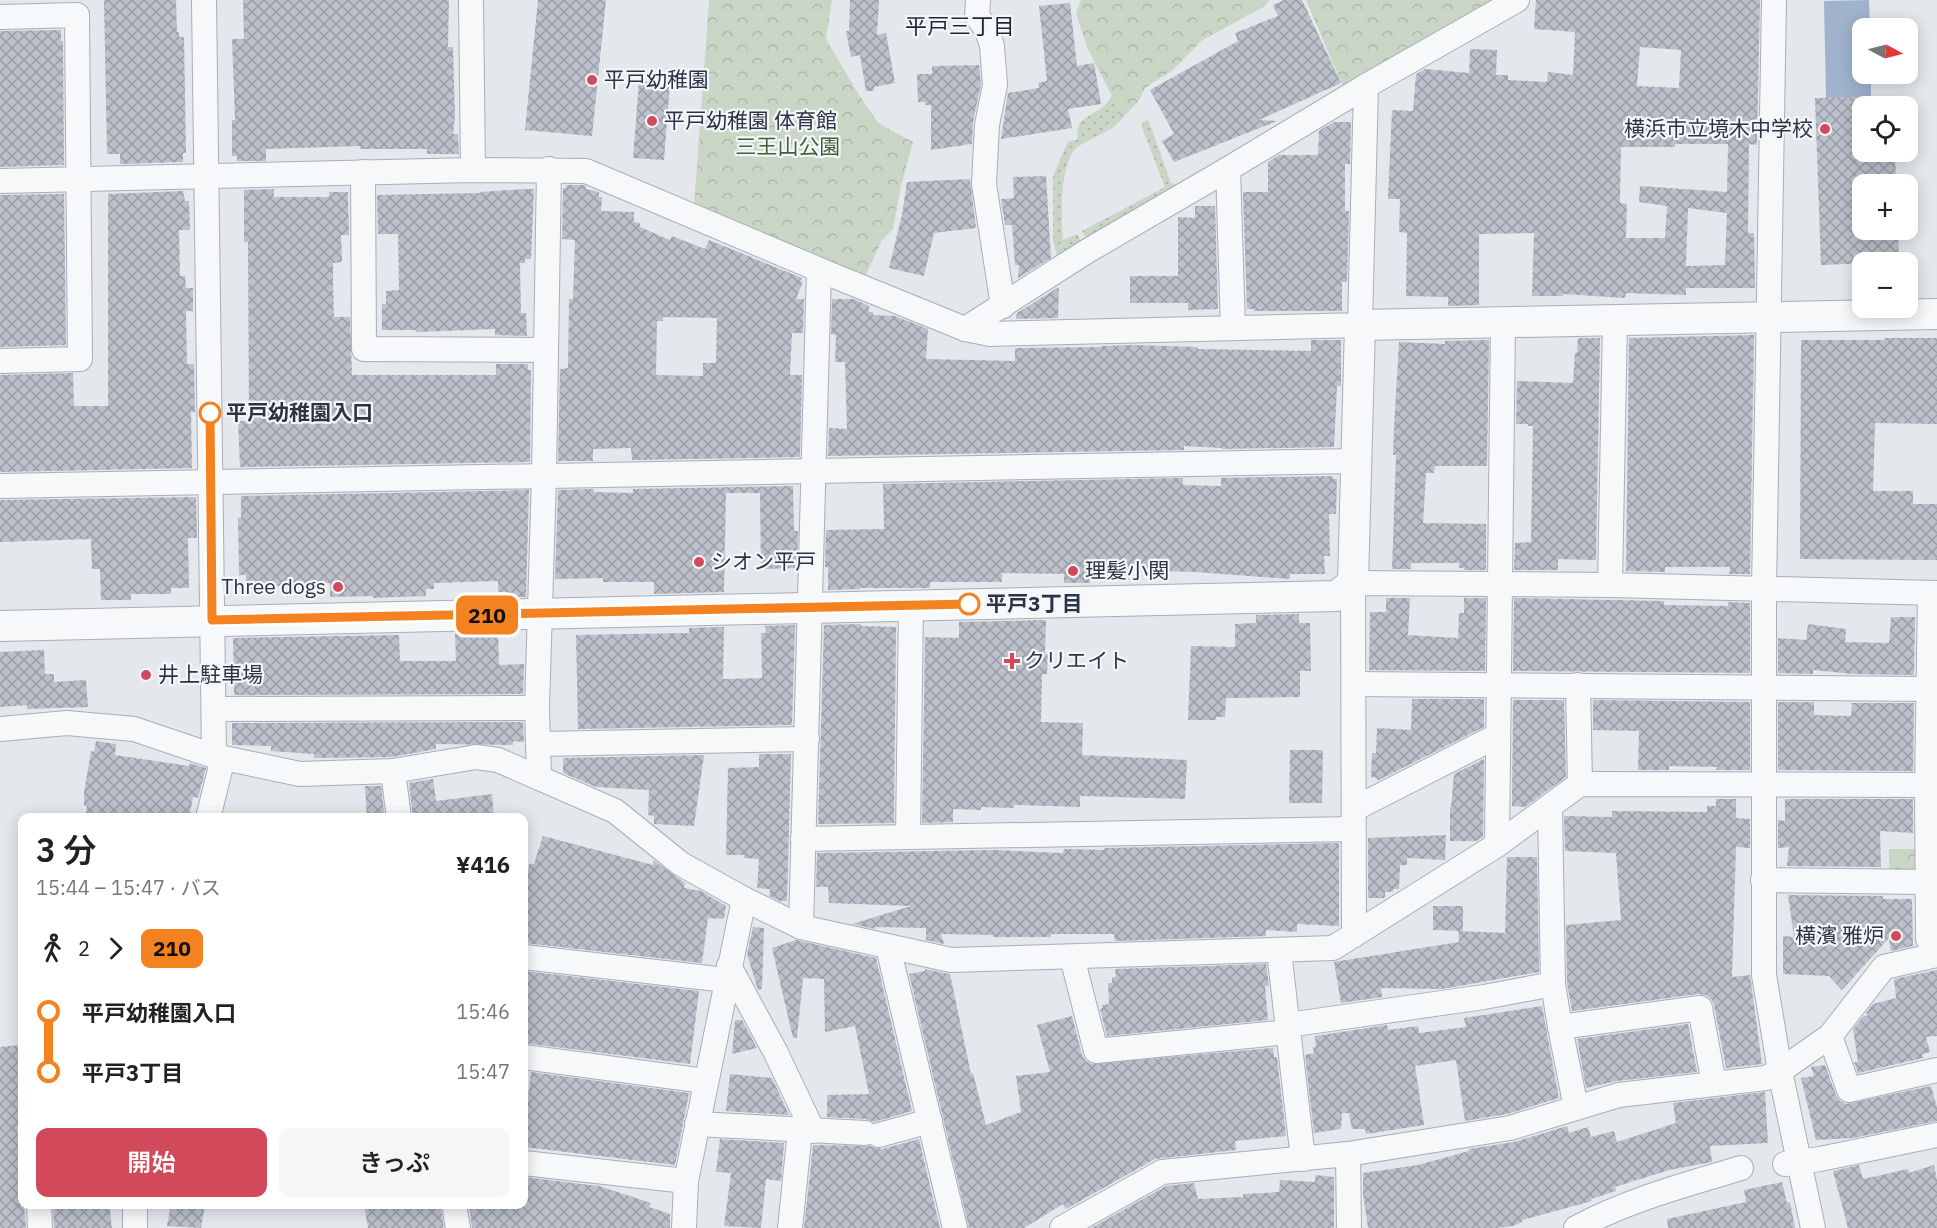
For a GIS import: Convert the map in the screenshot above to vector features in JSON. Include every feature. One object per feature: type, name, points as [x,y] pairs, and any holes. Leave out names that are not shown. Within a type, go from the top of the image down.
[{"type":"street","points":[[204,0],[212,620],[214,709],[219,757],[209,813]]},
{"type":"street","points":[[471,0],[473,170]]},
{"type":"street","points":[[978,0],[977,16],[987,30],[992,46],[995,85],[987,125],[984,183],[1003,306]]},
{"type":"street","points":[[965,329],[1089,250],[1228,170],[1366,86],[1517,0]]},
{"type":"street","points":[[1774,0],[1764,590],[1764,975],[1792,1163],[1813,1228]]},
{"type":"street","points":[[0,17],[77,15],[80,180],[80,359],[0,361]]},
{"type":"street","points":[[1354,935],[1353,584],[1366,86]]},
{"type":"street","points":[[539,777],[537,708],[544,476],[549,169]]},
{"type":"street","points":[[0,181],[473,170],[586,171],[965,329],[990,334],[1503,321],[1937,314]]},
{"type":"street","points":[[1228,170],[1233,328]]},
{"type":"street","points":[[363,172],[364,350],[546,351]]},
{"type":"street","points":[[801,927],[819,270]]},
{"type":"street","points":[[1610,585],[1615,320]]},
{"type":"street","points":[[1497,845],[1503,321]]},
{"type":"street","points":[[0,486],[814,469],[1355,461]]},
{"type":"street","points":[[0,626],[1337,596],[1353,584],[1610,585],[1934,593],[1928,689],[1930,949],[1884,967],[1830,1036],[1766,1078],[1619,1095],[1510,1128],[1348,1154],[1162,1172],[1062,1228]]},
{"type":"street","points":[[908,837],[911,605]]},
{"type":"street","points":[[1354,684],[1928,689]]},
{"type":"street","points":[[1578,685],[1580,784]]},
{"type":"street","points":[[214,709],[537,708]]},
{"type":"street","points":[[0,729],[67,723],[134,729],[219,757],[300,774],[393,771],[476,757],[498,760],[615,811],[681,864],[801,927],[951,960],[1333,948],[1497,845],[1580,784],[1927,786]]},
{"type":"street","points":[[803,839],[908,837],[1353,819],[1497,736]]},
{"type":"street","points":[[538,744],[807,739]]},
{"type":"street","points":[[393,771],[398,813]]},
{"type":"street","points":[[1550,806],[1553,984],[1576,1108]]},
{"type":"street","points":[[1763,880],[1928,882]]},
{"type":"street","points":[[684,1228],[686,1181],[744,899]]},
{"type":"street","points":[[888,947],[956,1228]]},
{"type":"street","points":[[1279,951],[1303,1159]]},
{"type":"street","points":[[528,957],[728,973]]},
{"type":"street","points":[[1072,957],[1095,1051],[1288,1029],[1484,998],[1553,984]]},
{"type":"street","points":[[728,973],[775,1051],[806,1131],[790,1228]]},
{"type":"street","points":[[1560,1027],[1700,1008],[1714,1084]]},
{"type":"street","points":[[1830,1036],[1849,1090],[1937,1070]]},
{"type":"street","points":[[528,1059],[705,1081]]},
{"type":"street","points":[[697,1124],[872,1134],[930,1121]]},
{"type":"street","points":[[1792,1163],[1937,1135]]},
{"type":"street","points":[[1348,1154],[1349,1228]]},
{"type":"street","points":[[528,1162],[686,1181]]},
{"type":"street","points":[[1576,1228],[1607,1212],[1741,1168]]},
{"type":"street","points":[[39,1209],[40,1228]]},
{"type":"street","points":[[455,1209],[458,1228]]},
{"type":"green space","name":"三王山公園","points":[[709,0],[832,0],[826,39],[878,123],[913,142],[901,186],[893,229],[882,240],[866,275],[694,206]]},
{"type":"green space","points":[[1081,0],[1270,0],[1263,7],[1201,41],[1173,70],[1145,88],[1140,99],[1117,124],[1117,106],[1087,47],[1076,13]]},
{"type":"green space","points":[[1306,0],[1503,0],[1345,91]]},
{"type":"green space","points":[[1112,95],[1117,106],[1117,124],[1077,148],[1069,160],[1062,194],[1063,240],[1077,234],[1083,245],[1058,260],[1053,241],[1053,176],[1068,141],[1077,140],[1078,127],[1082,121],[1104,106]]},
{"type":"green space","points":[[1148,119],[1171,183],[1177,188],[1088,242],[1082,231],[1165,187],[1141,125]]},
{"type":"green space","points":[[1889,849],[1916,849],[1919,864],[1913,870],[1889,870]]},
{"type":"water","points":[[1869,0],[1870,18],[1852,18],[1852,84],[1871,84],[1871,96],[1826,98],[1824,1]]},
{"type":"building","points":[[104,0],[176,0],[177,32],[179,32],[179,37],[184,37],[186,153],[183,153],[183,162],[120,164],[120,154],[107,154]]},
{"type":"building","points":[[243,0],[449,0],[448,47],[453,47],[455,115],[453,134],[458,134],[459,154],[427,154],[427,149],[360,149],[360,146],[266,149],[266,161],[237,161],[237,156],[232,156],[232,120],[235,120],[232,39],[244,39]]},
{"type":"building","name":"平戸幼稚園","points":[[538,0],[606,0],[592,136],[525,130]]},
{"type":"building","points":[[850,0],[879,0],[877,35],[886,33],[895,83],[874,87],[874,91],[866,91],[860,55],[851,57],[846,31],[849,31]]},
{"type":"building","points":[[1284,0],[1302,0],[1341,83],[1259,120],[1277,121],[1174,162],[1162,141],[1174,134],[1150,90],[1238,41],[1235,33],[1278,16],[1273,5]]},
{"type":"building","points":[[1536,0],[1760,0],[1757,145],[1749,144],[1748,233],[1754,233],[1755,288],[1686,288],[1686,295],[1626,293],[1625,298],[1563,294],[1563,296],[1532,296],[1534,233],[1479,234],[1479,305],[1448,306],[1448,297],[1406,296],[1407,233],[1399,232],[1400,199],[1388,199],[1392,110],[1413,111],[1416,74],[1425,69],[1469,73],[1470,49],[1497,50],[1496,75],[1508,75],[1508,80],[1547,82],[1548,72],[1573,75],[1575,32],[1534,29]],"holes":[[[1640,47],[1681,50],[1679,88],[1637,86]],[[1675,144],[1728,144],[1727,192],[1640,186],[1639,202],[1667,206],[1665,238],[1626,238],[1627,204],[1620,203],[1621,147],[1675,147]],[[1688,208],[1727,213],[1725,265],[1686,266]]]},
{"type":"building","points":[[1070,3],[1077,66],[1094,63],[1101,104],[1068,109],[1072,128],[1001,139],[1008,93],[1039,88],[1038,83],[1047,81],[1039,6]]},
{"type":"building","points":[[61,30],[64,165],[0,167],[0,31]]},
{"type":"building","points":[[979,65],[981,84],[973,122],[972,144],[931,150],[931,105],[918,102],[917,74],[932,74],[932,66]]},
{"type":"building","name":"平戸幼稚園 体育館","points":[[639,81],[670,84],[664,160],[633,158]]},
{"type":"building","points":[[1852,97],[1852,162],[1895,162],[1896,174],[1852,174],[1852,240],[1898,240],[1899,252],[1852,252],[1852,264],[1821,265],[1815,98]]},
{"type":"building","points":[[1334,122],[1351,122],[1350,164],[1345,164],[1345,211],[1349,211],[1347,282],[1342,282],[1342,311],[1254,311],[1254,309],[1247,309],[1243,192],[1268,192],[1268,162],[1279,155],[1318,155],[1319,131]]},
{"type":"building","points":[[1046,176],[1051,258],[1018,278],[1019,265],[1015,265],[1012,225],[1005,225],[1001,199],[1014,198],[1013,177]]},
{"type":"building","points":[[970,179],[976,228],[934,233],[924,276],[889,268],[902,215],[907,182]]},
{"type":"building","points":[[566,185],[583,185],[586,189],[599,192],[599,197],[602,197],[601,211],[634,212],[634,222],[640,223],[640,227],[670,240],[672,236],[705,249],[709,240],[802,278],[800,281],[803,282],[796,299],[804,299],[803,333],[792,333],[790,375],[802,375],[800,457],[632,460],[631,448],[593,449],[593,461],[558,461],[560,369],[568,368],[569,299],[573,299],[575,240],[562,239],[563,188],[566,188]],"holes":[[[663,317],[717,318],[716,363],[703,363],[703,376],[656,375],[657,321],[663,321]]]},
{"type":"building","points":[[274,189],[274,197],[329,197],[329,192],[348,192],[349,235],[341,235],[342,262],[333,263],[333,284],[334,317],[350,317],[352,375],[496,375],[496,364],[528,364],[528,370],[531,370],[530,462],[240,467],[238,421],[249,421],[248,242],[244,242],[244,190]]},
{"type":"building","points":[[534,189],[531,259],[525,259],[525,263],[520,263],[521,313],[526,313],[527,336],[495,335],[495,329],[416,332],[416,330],[382,330],[382,304],[386,304],[386,291],[399,290],[398,234],[378,234],[377,195],[481,193]]},
{"type":"building","points":[[183,191],[185,201],[189,201],[190,230],[179,230],[180,276],[185,276],[186,288],[193,288],[193,311],[186,311],[187,364],[194,364],[195,412],[191,412],[192,468],[0,472],[0,375],[73,373],[74,406],[108,406],[108,194]]},
{"type":"building","points":[[64,194],[66,345],[0,347],[0,195]]},
{"type":"building","points":[[1195,206],[1215,206],[1218,309],[1188,310],[1188,303],[1130,303],[1130,276],[1178,276],[1178,217],[1195,218]]},
{"type":"building","points":[[1059,287],[1058,318],[1016,319],[1017,313]]},
{"type":"building","points":[[832,299],[854,299],[869,306],[869,312],[873,312],[873,315],[895,316],[928,329],[926,359],[1015,361],[1015,348],[1134,345],[1198,347],[1198,349],[1311,351],[1311,340],[1341,340],[1341,386],[1337,386],[1334,447],[1222,449],[1184,446],[1184,450],[828,456],[829,428],[847,429],[845,362],[835,362],[836,335],[831,334]]},
{"type":"building","points":[[1754,335],[1750,574],[1729,574],[1730,567],[1665,567],[1665,572],[1626,571],[1629,338]]},
{"type":"building","points":[[1578,338],[1600,338],[1596,560],[1558,559],[1558,570],[1514,570],[1515,543],[1531,542],[1533,426],[1516,424],[1517,381],[1573,383]]},
{"type":"building","points":[[1884,338],[1937,338],[1937,424],[1875,423],[1873,491],[1913,491],[1913,504],[1937,504],[1937,560],[1800,559],[1801,340],[1884,340]]},
{"type":"building","points":[[1489,340],[1487,466],[1435,466],[1434,473],[1426,473],[1423,523],[1486,524],[1486,570],[1464,570],[1464,568],[1459,568],[1459,563],[1411,563],[1411,569],[1392,569],[1396,455],[1393,455],[1399,342],[1445,344],[1445,341]]},
{"type":"building","points":[[1333,476],[1333,479],[1337,479],[1336,514],[1329,514],[1330,556],[1324,556],[1325,574],[1290,574],[1290,579],[1129,570],[1129,580],[1090,578],[1090,583],[1064,583],[1064,574],[1002,573],[1002,582],[930,582],[930,588],[828,590],[828,568],[825,567],[826,530],[884,529],[883,484],[1183,478],[1183,485],[1221,486],[1221,478]]},
{"type":"building","points":[[793,486],[794,531],[798,531],[797,568],[761,569],[760,493],[726,493],[724,592],[654,594],[654,582],[603,582],[603,578],[555,579],[558,490],[594,489],[594,492],[633,493],[633,489]]},
{"type":"building","points":[[529,490],[526,597],[508,597],[507,592],[498,592],[498,581],[434,583],[434,589],[426,589],[426,596],[330,597],[330,583],[276,586],[276,589],[246,589],[246,575],[239,575],[238,518],[241,518],[241,496]]},
{"type":"building","points":[[196,497],[197,538],[188,538],[189,588],[171,588],[171,594],[131,594],[131,600],[101,600],[100,569],[92,569],[91,539],[0,542],[0,500]]},
{"type":"building","points":[[1386,598],[1410,598],[1408,635],[1458,638],[1459,613],[1464,613],[1464,598],[1486,598],[1485,671],[1369,670],[1370,612],[1386,612]]},
{"type":"building","points":[[1514,598],[1664,601],[1664,605],[1728,606],[1728,602],[1750,603],[1750,673],[1513,671]]},
{"type":"building","points":[[1299,614],[1299,623],[1310,623],[1311,671],[1300,671],[1300,697],[1226,698],[1225,717],[1216,717],[1216,720],[1188,720],[1191,646],[1235,647],[1235,624],[1256,623],[1256,615]]},
{"type":"building","points":[[1891,617],[1915,617],[1914,675],[1854,674],[1813,670],[1813,674],[1778,673],[1778,638],[1806,640],[1808,624],[1846,629],[1845,642],[1889,643]]},
{"type":"building","points":[[1046,620],[1045,654],[1048,654],[1047,674],[1042,674],[1041,722],[1083,723],[1082,755],[1187,760],[1185,799],[1080,796],[1080,807],[1014,805],[1014,808],[953,809],[953,822],[922,823],[925,637],[959,638],[959,622]]},
{"type":"building","points":[[861,624],[861,626],[896,627],[894,823],[818,824],[824,625]]},
{"type":"building","points":[[795,625],[792,725],[578,729],[576,635],[689,633],[689,628],[724,627],[723,679],[762,678],[761,633],[766,633],[765,626]]},
{"type":"building","points":[[498,632],[499,665],[524,664],[523,694],[234,695],[233,638],[399,635],[400,661],[456,661],[455,633]]},
{"type":"building","points":[[44,650],[45,674],[54,674],[54,682],[86,680],[88,707],[27,709],[27,705],[0,707],[0,652]]},
{"type":"building","points":[[1412,699],[1484,699],[1484,727],[1377,781],[1377,778],[1371,777],[1372,753],[1376,753],[1377,728],[1411,730]]},
{"type":"building","points":[[1513,700],[1564,700],[1566,777],[1525,807],[1512,806]]},
{"type":"building","points":[[1593,700],[1750,702],[1750,770],[1669,766],[1669,770],[1638,770],[1639,731],[1593,730]]},
{"type":"building","points":[[1778,702],[1814,702],[1814,715],[1851,716],[1852,703],[1914,703],[1913,771],[1778,770]]},
{"type":"building","points":[[523,722],[524,742],[513,741],[513,745],[436,744],[436,749],[392,757],[314,758],[314,754],[271,751],[271,746],[232,745],[232,723]]},
{"type":"building","points":[[96,741],[116,744],[115,755],[189,766],[190,763],[206,768],[198,798],[193,797],[190,813],[86,813],[87,806],[84,805],[84,793],[91,751],[94,752]]},
{"type":"building","points":[[1290,750],[1323,750],[1322,803],[1289,803]]},
{"type":"building","points":[[759,754],[791,754],[787,901],[780,901],[769,896],[770,889],[757,888],[759,859],[744,858],[744,855],[726,855],[728,768],[759,767]]},
{"type":"building","points":[[704,755],[694,826],[654,824],[654,816],[648,815],[649,790],[596,787],[563,773],[563,758]]},
{"type":"building","points":[[1484,759],[1483,837],[1476,841],[1450,841],[1450,807],[1454,774]]},
{"type":"building","points":[[433,779],[436,801],[492,794],[494,813],[412,813],[409,783]]},
{"type":"building","points":[[365,786],[381,786],[384,813],[367,813]]},
{"type":"building","points":[[1716,799],[1736,799],[1736,818],[1750,819],[1750,848],[1736,847],[1732,977],[1750,975],[1762,1064],[1726,1068],[1714,1005],[1706,995],[1698,994],[1572,1011],[1567,983],[1566,925],[1621,920],[1616,853],[1565,851],[1564,816],[1612,817],[1612,811],[1707,812],[1707,806],[1716,806]]},
{"type":"building","points":[[1785,799],[1913,799],[1913,833],[1880,831],[1881,867],[1787,866],[1789,847],[1778,848],[1778,820],[1785,821]]},
{"type":"building","points":[[1446,835],[1445,860],[1407,858],[1407,865],[1400,865],[1399,889],[1385,892],[1385,898],[1368,898],[1368,838]]},
{"type":"building","points":[[543,836],[653,865],[653,860],[685,883],[684,888],[701,891],[726,906],[724,919],[708,918],[702,963],[528,943],[528,872],[529,864],[534,864]]},
{"type":"building","points":[[1339,843],[1339,926],[1297,924],[1297,932],[1266,930],[1266,936],[1115,941],[1114,934],[993,937],[993,935],[941,934],[944,944],[926,940],[926,928],[875,927],[875,929],[852,924],[911,906],[829,903],[828,887],[816,887],[817,853],[994,850],[1063,853],[1064,849],[1104,850],[1104,848]]},
{"type":"building","points":[[1507,857],[1537,857],[1539,972],[1442,989],[1381,988],[1382,997],[1341,1003],[1334,962],[1459,942],[1458,931],[1505,933]]},
{"type":"building","points":[[1788,895],[1883,896],[1883,899],[1912,899],[1913,946],[1891,951],[1889,938],[1842,990],[1829,976],[1783,974],[1783,936],[1794,937]]},
{"type":"building","points":[[1433,906],[1463,906],[1463,931],[1433,930]]},
{"type":"building","points":[[753,927],[764,928],[762,989],[758,990],[747,954]]},
{"type":"building","points":[[796,940],[876,958],[912,1111],[874,1122],[866,1119],[827,1117],[827,1095],[869,1094],[855,1026],[825,1032],[824,979],[803,978],[797,1038],[793,1038],[772,948]]},
{"type":"building","points":[[1266,964],[1269,986],[1265,986],[1268,1020],[1107,1036],[1100,1009],[1103,1008],[1102,1005],[1109,1004],[1108,983],[1112,983],[1112,977],[1116,977],[1115,969]]},
{"type":"building","points":[[925,969],[950,974],[971,1074],[973,1073],[986,1125],[1021,1112],[1016,1076],[1050,1072],[1037,1025],[1072,1016],[1082,1055],[1091,1064],[1273,1048],[1274,1057],[1277,1057],[1286,1136],[1235,1141],[1236,1150],[1155,1159],[1066,1209],[1063,1204],[1024,1228],[969,1228],[909,974],[925,971]]},
{"type":"building","points":[[1937,970],[1937,1036],[1926,1037],[1930,1052],[1922,1054],[1923,1058],[1858,1073],[1854,1062],[1858,1062],[1853,1029],[1863,1017],[1868,1015],[1866,1013],[1873,1004],[1896,998],[1894,979]]},
{"type":"building","points":[[528,971],[699,991],[690,1064],[528,1044]]},
{"type":"building","points":[[1542,1006],[1559,1098],[1507,1114],[1465,1121],[1456,1060],[1415,1066],[1424,1125],[1366,1134],[1365,1129],[1352,1129],[1349,1113],[1342,1113],[1341,1129],[1314,1133],[1305,1055],[1314,1053],[1315,1036],[1387,1025],[1388,1030],[1418,1026],[1419,1033],[1466,1027],[1464,1018]]},
{"type":"building","points":[[735,1020],[742,1020],[757,1048],[732,1054]]},
{"type":"building","points":[[1688,1024],[1697,1072],[1617,1081],[1586,1088],[1577,1039]]},
{"type":"building","points":[[18,1045],[18,1209],[24,1209],[26,1228],[0,1228],[0,1047]]},
{"type":"building","points":[[1825,1065],[1836,1095],[1846,1104],[1931,1086],[1937,1107],[1937,1121],[1853,1138],[1816,1140],[1801,1078],[1814,1076],[1811,1067]]},
{"type":"building","points":[[531,1072],[689,1093],[675,1165],[528,1147],[528,1096]]},
{"type":"building","points":[[730,1074],[772,1078],[789,1115],[726,1111]]},
{"type":"building","points":[[1765,1092],[1768,1143],[1710,1146],[1712,1162],[1669,1170],[1615,1187],[1616,1191],[1591,1199],[1592,1201],[1522,1220],[1513,1226],[1368,1228],[1363,1194],[1363,1173],[1418,1165],[1469,1151],[1469,1149],[1514,1142],[1567,1126],[1569,1133],[1588,1127],[1591,1137],[1614,1131],[1617,1142],[1676,1123],[1673,1103]]},
{"type":"building","points":[[720,1139],[784,1143],[781,1181],[766,1179],[761,1228],[724,1226],[731,1173],[716,1172]]},
{"type":"building","points":[[919,1139],[940,1228],[804,1228],[813,1145],[870,1146],[882,1149]]},
{"type":"building","points":[[1859,1165],[1863,1179],[1908,1169],[1909,1173],[1934,1165],[1937,1180],[1937,1228],[1848,1228],[1833,1171]]},
{"type":"building","points":[[1315,1175],[1334,1177],[1334,1228],[1091,1228],[1166,1186],[1194,1183],[1198,1199],[1243,1197],[1243,1194],[1279,1192],[1280,1180],[1315,1182]]},
{"type":"building","points":[[528,1177],[599,1186],[651,1203],[649,1207],[670,1214],[670,1228],[472,1228],[470,1209],[528,1209]]},
{"type":"building","points":[[1782,1182],[1787,1203],[1790,1202],[1795,1228],[1668,1228],[1667,1219],[1746,1202],[1744,1190]]},
{"type":"building","points":[[53,1209],[110,1209],[112,1228],[54,1228]]},
{"type":"building","points":[[170,1209],[204,1209],[201,1228],[167,1226]]},
{"type":"building","points":[[365,1209],[441,1209],[444,1228],[368,1228]]},
{"type":"bus line","name":"210","points":[[210,413],[212,620],[969,604]]},
{"type":"place","name":"平戸幼稚園","points":[[592,80]]},
{"type":"place","name":"平戸幼稚園 体育館","points":[[652,121]]},
{"type":"place","name":"横浜市立境木中学校","points":[[1825,129]]},
{"type":"place","name":"平戸幼稚園入口","points":[[210,413]]},
{"type":"place","name":"シオン平戸","points":[[699,562]]},
{"type":"place","name":"理髪小関","points":[[1073,571]]},
{"type":"place","name":"Three dogs","points":[[338,587]]},
{"type":"place","name":"平戸3丁目","points":[[969,604]]},
{"type":"place","name":"クリエイト","points":[[1012,661]]},
{"type":"place","name":"井上駐車場","points":[[146,675]]},
{"type":"place","name":"横濱 雅炉","points":[[1896,936]]},
{"type":"district","name":"平戸三丁目","points":[[960,26]]}]
